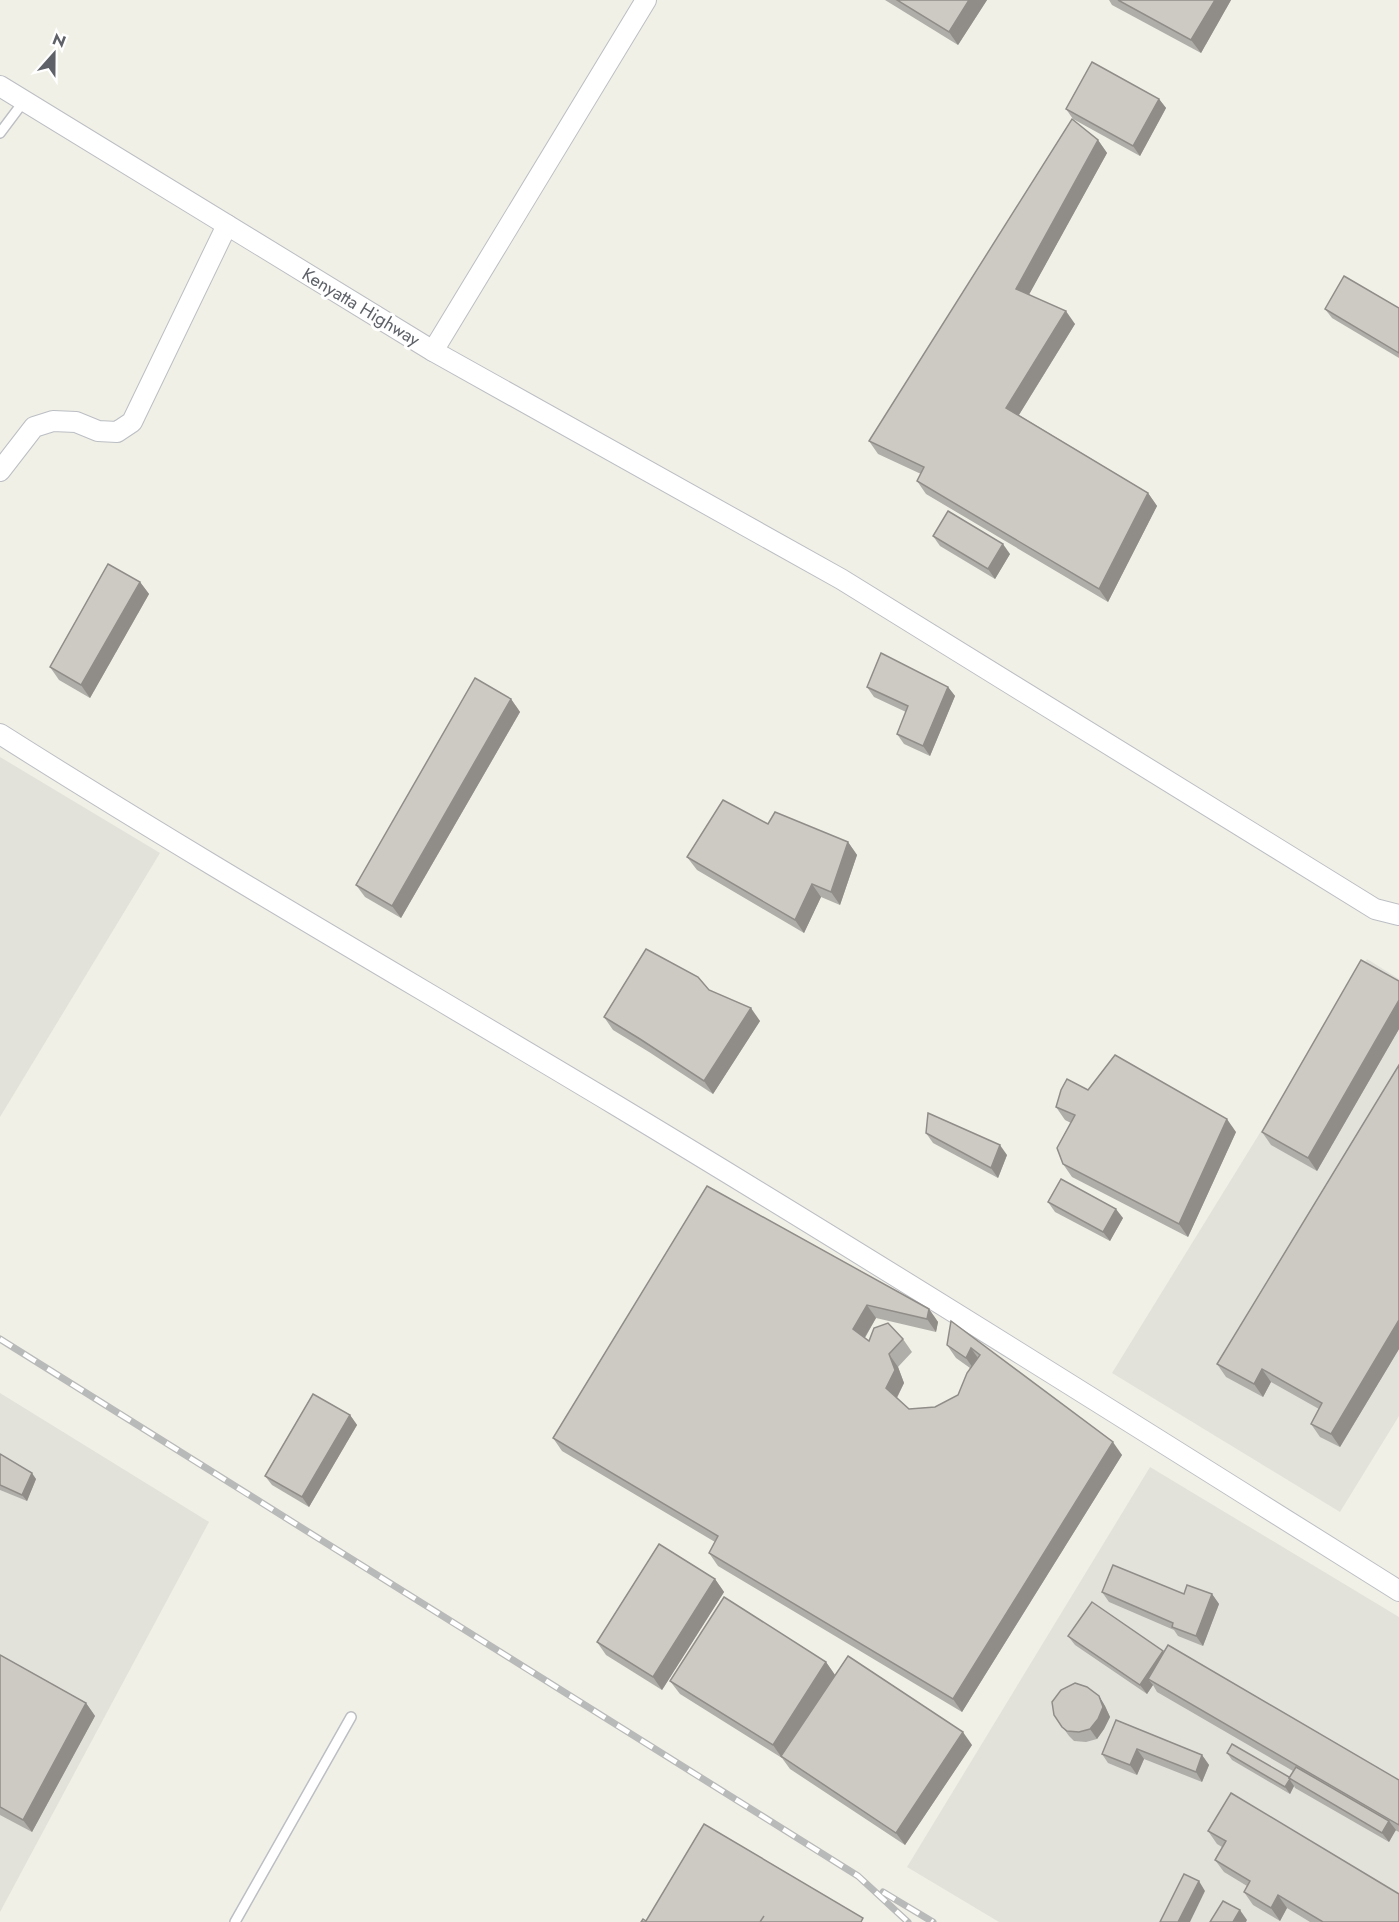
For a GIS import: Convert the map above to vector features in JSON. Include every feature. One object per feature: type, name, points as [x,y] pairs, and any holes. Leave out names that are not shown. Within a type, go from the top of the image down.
[{"type":"street","name":"Kenyatta Highway","points":[[0,86],[433,351],[646,0]]},
{"type":"street","points":[[0,471],[34,427],[53,421],[76,422],[99,431],[117,432],[132,422],[227,225]]},
{"type":"street","points":[[433,351],[841,579],[1375,909],[1399,915]]},
{"type":"street","points":[[0,734],[96,795],[618,1107],[1399,1591]]},
{"type":"lane","points":[[0,133],[24,101]]},
{"type":"lane","points":[[235,1922],[351,1717]]},
{"type":"shaded area","points":[[0,757],[160,853],[0,1117]]},
{"type":"shaded area","points":[[1367,959],[1399,979],[1399,1416],[1340,1512],[1112,1373]]},
{"type":"shaded area","points":[[0,1393],[209,1522],[0,1912]]},
{"type":"shaded area","points":[[1150,1467],[1399,1617],[1399,1922],[999,1922],[907,1867]]},
{"type":"building","points":[[897,0],[969,0],[949,32]]},
{"type":"building","points":[[1118,0],[1215,0],[1191,40]]},
{"type":"building","points":[[1092,62],[1159,99],[1133,146],[1066,109]]},
{"type":"building","points":[[1072,119],[1098,140],[1016,289],[1066,311],[1006,408],[1148,493],[1099,589],[917,481],[924,467],[869,441]]},
{"type":"building","points":[[1344,276],[1399,308],[1399,353],[1325,309]]},
{"type":"building","points":[[948,511],[1003,544],[988,569],[933,536]]},
{"type":"building","points":[[108,564],[140,582],[81,685],[50,667]]},
{"type":"building","points":[[881,653],[948,687],[923,746],[897,734],[908,706],[867,687]]},
{"type":"building","points":[[475,678],[511,699],[392,906],[356,885]]},
{"type":"building","points":[[723,800],[768,824],[775,812],[848,842],[831,892],[812,884],[795,920],[687,857]]},
{"type":"building","points":[[646,949],[698,977],[709,990],[751,1008],[704,1081],[604,1017]]},
{"type":"building","points":[[1361,960],[1399,981],[1399,1000],[1308,1158],[1262,1132]]},
{"type":"building","points":[[1115,1055],[1227,1119],[1179,1224],[1063,1164],[1057,1148],[1075,1115],[1056,1107],[1061,1090],[1067,1079],[1088,1090]]},
{"type":"building","points":[[1399,1065],[1399,1320],[1331,1434],[1311,1424],[1322,1403],[1262,1369],[1254,1384],[1217,1364]]},
{"type":"building","points":[[928,1113],[1000,1145],[991,1168],[926,1133]]},
{"type":"building","points":[[1061,1179],[1116,1209],[1103,1232],[1048,1202]]},
{"type":"building","points":[[707,1186],[929,1309],[927,1319],[867,1305],[853,1329],[869,1341],[874,1328],[888,1323],[903,1339],[889,1354],[895,1370],[886,1388],[909,1409],[935,1407],[958,1395],[967,1373],[980,1355],[971,1348],[966,1358],[947,1345],[951,1321],[1113,1442],[953,1699],[709,1553],[718,1536],[553,1438]]},
{"type":"building","points":[[313,1394],[350,1415],[302,1497],[265,1476]]},
{"type":"building","points":[[0,1454],[32,1473],[22,1495],[0,1485]]},
{"type":"building","points":[[659,1544],[715,1579],[653,1677],[597,1642]]},
{"type":"building","points":[[1113,1565],[1184,1594],[1187,1585],[1212,1594],[1196,1636],[1172,1627],[1173,1623],[1102,1592]]},
{"type":"building","points":[[724,1597],[826,1662],[773,1745],[670,1681]]},
{"type":"building","points":[[1092,1602],[1163,1651],[1140,1685],[1068,1636]]},
{"type":"building","points":[[1168,1645],[1399,1780],[1399,1825],[1148,1679]]},
{"type":"building","points":[[0,1655],[86,1703],[23,1820],[0,1807]]},
{"type":"building","points":[[848,1656],[963,1732],[896,1833],[781,1756]]},
{"type":"building","points":[[1075,1683],[1087,1687],[1099,1696],[1103,1707],[1098,1719],[1090,1729],[1079,1732],[1067,1731],[1062,1727],[1054,1715],[1052,1702],[1061,1690]]},
{"type":"building","points":[[1116,1720],[1202,1755],[1196,1772],[1137,1749],[1130,1765],[1102,1754]]},
{"type":"building","points":[[1232,1744],[1289,1777],[1285,1787],[1227,1753]]},
{"type":"building","points":[[1296,1767],[1389,1821],[1382,1833],[1289,1778]]},
{"type":"building","points":[[1231,1793],[1399,1894],[1399,1922],[1323,1922],[1278,1895],[1271,1908],[1244,1892],[1250,1881],[1215,1860],[1226,1841],[1208,1831]]},
{"type":"building","points":[[704,1824],[863,1918],[861,1922],[641,1922],[643,1919],[646,1921]]},
{"type":"building","points":[[1184,1874],[1199,1881],[1178,1922],[1160,1922]]},
{"type":"building","points":[[1223,1901],[1240,1910],[1233,1922],[1210,1922]]},
{"type":"railway","points":[[0,1339],[858,1876],[908,1922]]},
{"type":"railway","points":[[883,1892],[933,1922]]}]
